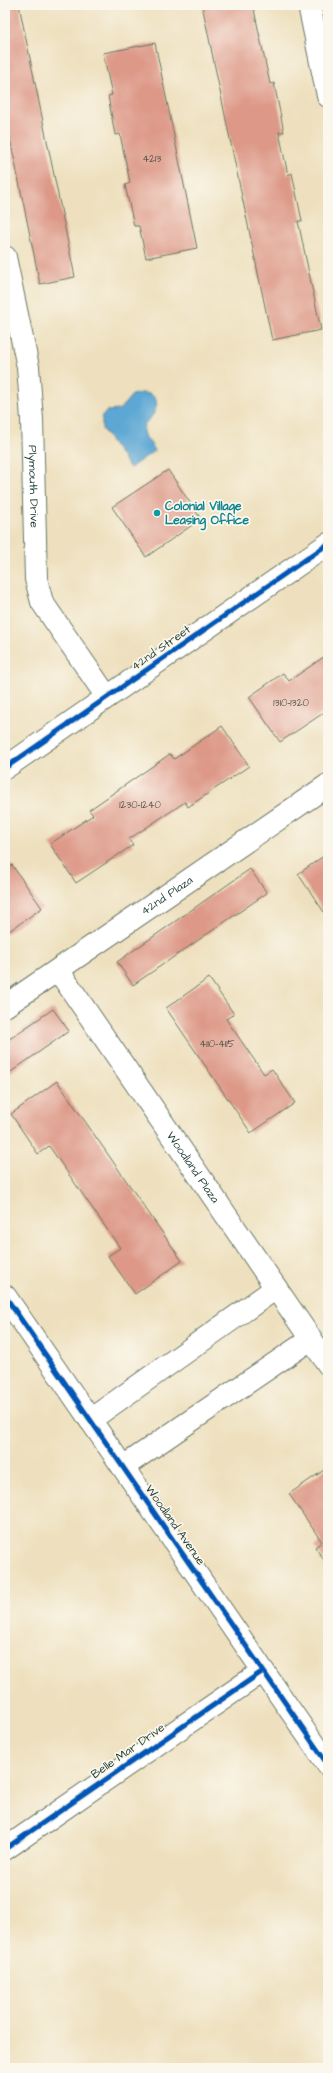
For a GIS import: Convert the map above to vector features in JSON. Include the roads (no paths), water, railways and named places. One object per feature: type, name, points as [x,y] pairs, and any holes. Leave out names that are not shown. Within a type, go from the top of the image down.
[{"type":"street","points":[[309,5],[328,96]]},
{"type":"street","name":"Plymouth Drive","points":[[5,257],[28,367],[32,419],[36,579],[42,602],[107,697]]},
{"type":"street","name":"42nd Street","points":[[5,768],[328,544]]},
{"type":"street","name":"42nd Plaza","points":[[5,1006],[328,786]]},
{"type":"street","name":"Woodland Plaza","points":[[58,970],[328,1364]]},
{"type":"street","points":[[90,1420],[276,1288]]},
{"type":"street","name":"Woodland Avenue","points":[[5,1296],[328,1766]]},
{"type":"street","points":[[123,1468],[311,1339]]},
{"type":"street","name":"Belle Mar Drive","points":[[5,1849],[263,1671]]},
{"type":"water","points":[[140,393],[148,394],[156,399],[156,409],[144,424],[143,433],[155,450],[130,468],[102,429],[102,416],[107,411],[119,410],[132,395]]},
{"type":"place","name":"Colonial Village Leasing Office","points":[[157,513]]}]
